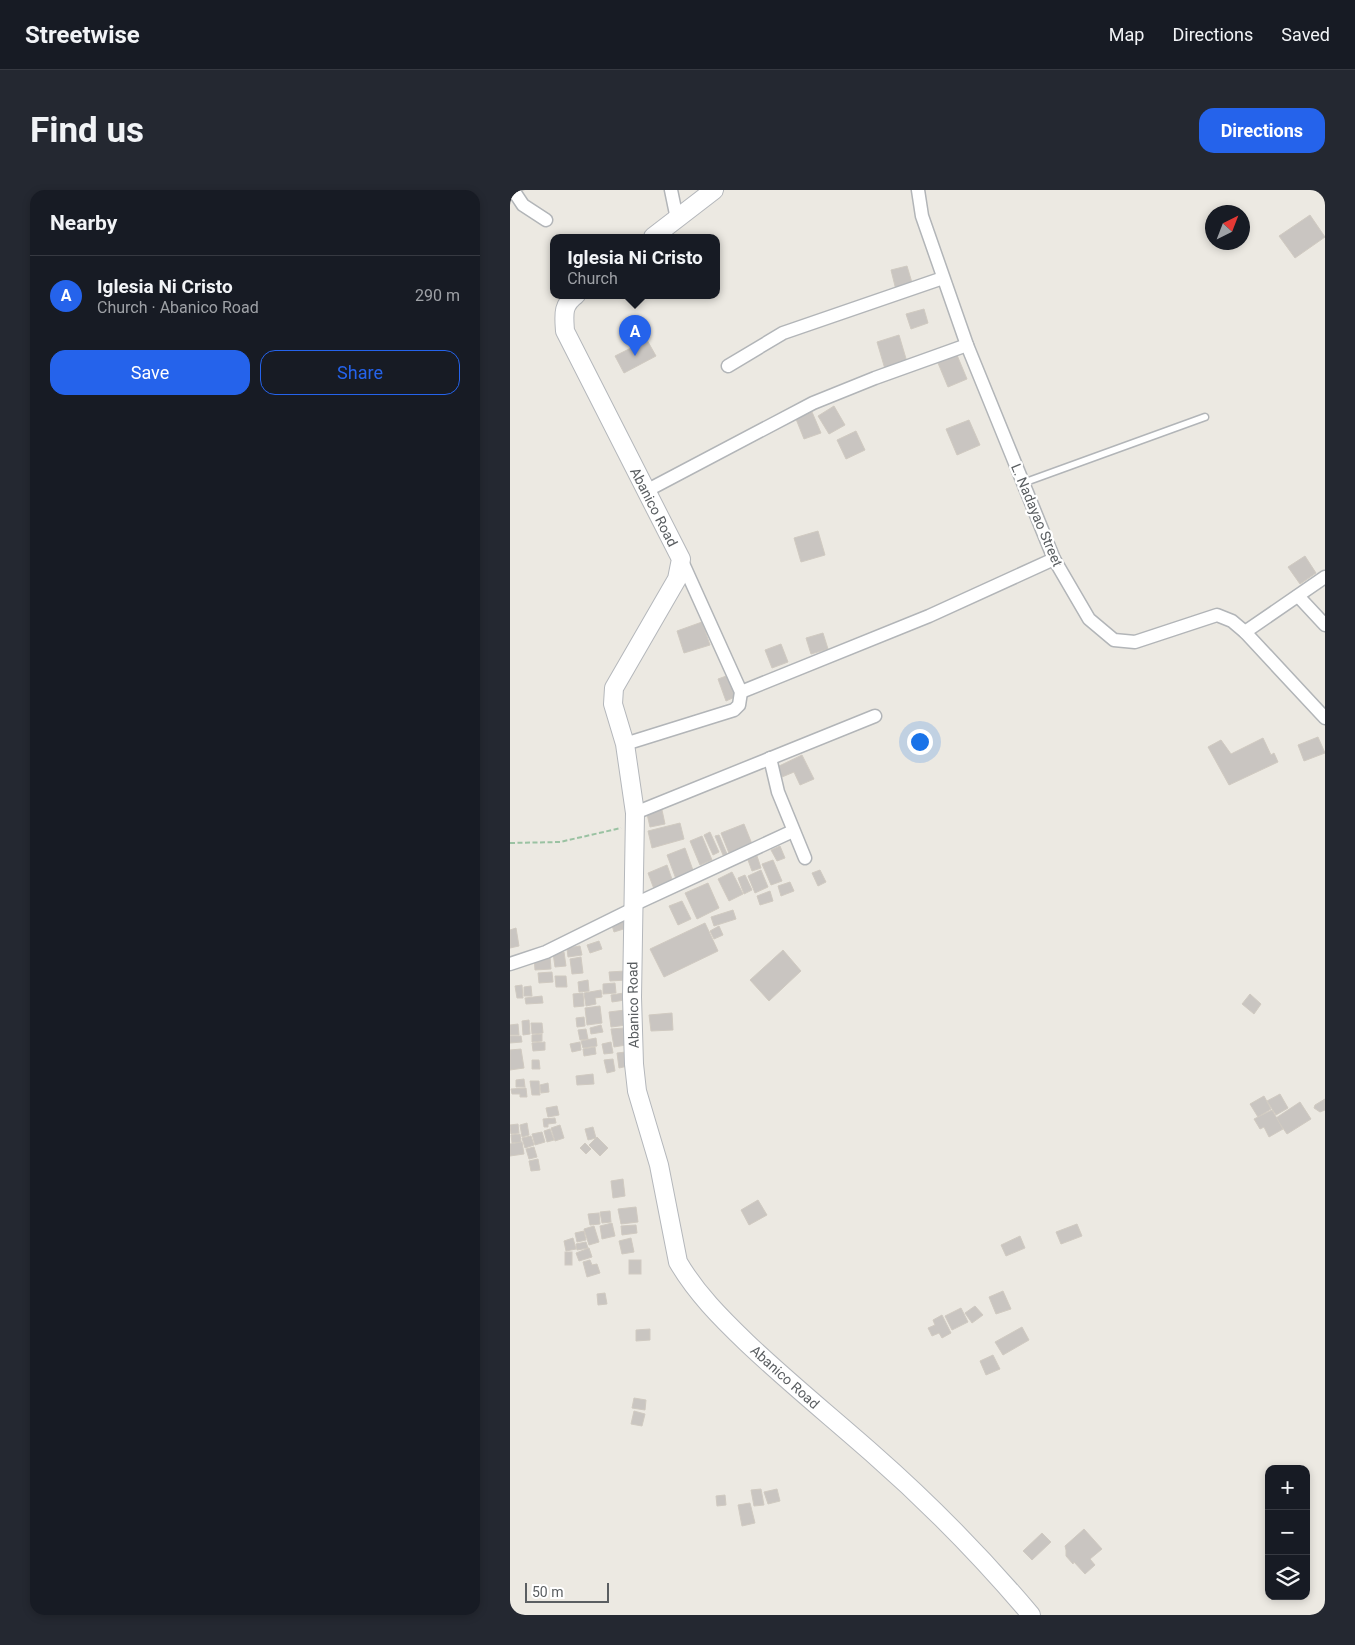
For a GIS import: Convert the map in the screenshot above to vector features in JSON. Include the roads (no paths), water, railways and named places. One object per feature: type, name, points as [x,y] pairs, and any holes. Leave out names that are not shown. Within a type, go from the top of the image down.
[{"type":"street","points":[[513,190],[523,205],[546,220]]},
{"type":"street","points":[[671,190],[677,219]]},
{"type":"street","points":[[657,234],[714,190]]},
{"type":"street","name":"L. Nadayao Street","points":[[918,190],[922,216],[967,345],[1054,560],[1089,618],[1114,640],[1135,642],[1217,615],[1232,620],[1325,718]]},
{"type":"street","points":[[728,366],[783,333],[943,278]]},
{"type":"street","name":"Abanico Road","points":[[572,299],[564,312],[565,331],[681,559],[678,579],[614,688],[614,704],[625,744],[635,819],[632,997],[634,1064],[637,1091],[659,1165],[678,1262],[690,1282],[721,1318],[773,1368],[873,1454],[940,1515],[1031,1615]]},
{"type":"street","points":[[646,491],[813,403],[875,378],[967,345]]},
{"type":"street","points":[[625,744],[734,710],[739,705],[741,692],[681,559]]},
{"type":"street","points":[[741,692],[928,616],[1054,560]]},
{"type":"street","points":[[1245,632],[1325,577]]},
{"type":"street","points":[[1298,596],[1325,625]]},
{"type":"street","points":[[635,819],[770,758],[875,716]]},
{"type":"street","points":[[770,758],[778,792],[805,858]]},
{"type":"street","points":[[510,964],[546,952],[633,907],[793,831]]},
{"type":"lane","points":[[1023,483],[1205,417]]},
{"type":"place","name":"Iglesia Ni Cristo","points":[[635,356]]}]
